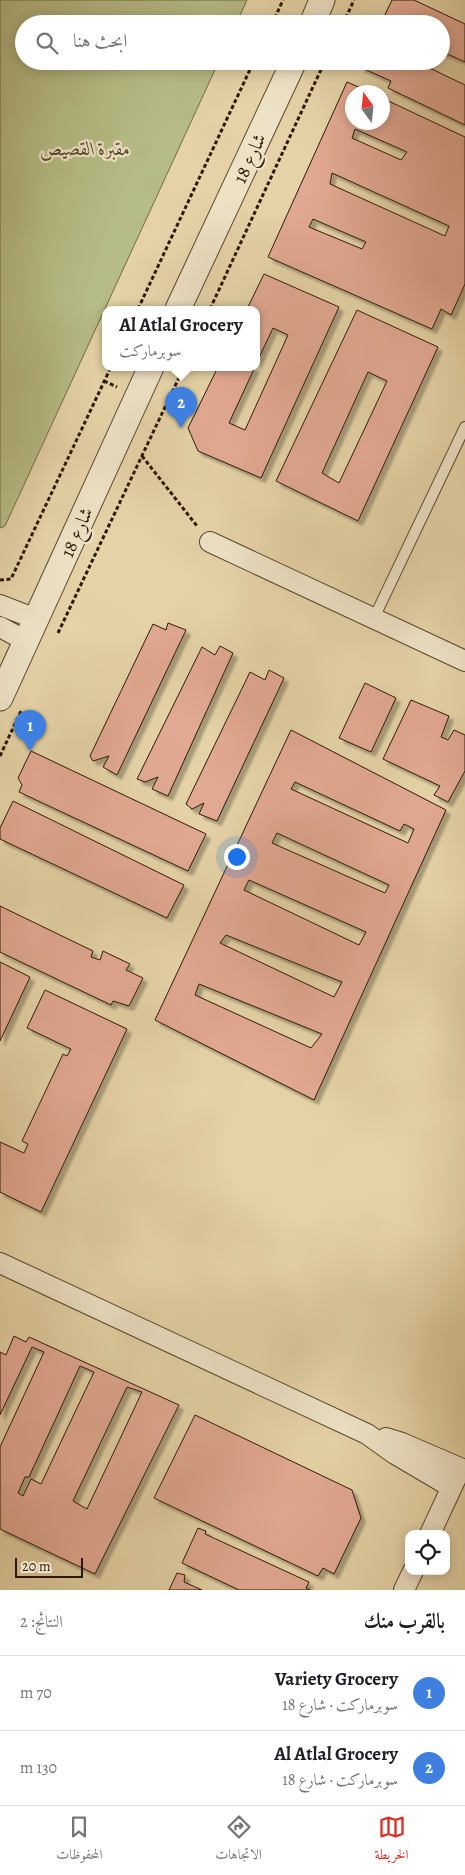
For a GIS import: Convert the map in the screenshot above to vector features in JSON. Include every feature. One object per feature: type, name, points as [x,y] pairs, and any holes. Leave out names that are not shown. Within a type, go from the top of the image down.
[{"type":"street","points":[[316,15],[322,0]]},
{"type":"street","name":"شارع 18","points":[[179,306],[290,70]]},
{"type":"street","name":"شارع 18","points":[[0,698],[149,371]]},
{"type":"street","points":[[210,542],[465,661]]},
{"type":"street","points":[[0,605],[36,619]]},
{"type":"street","points":[[0,627],[26,641]]},
{"type":"street","points":[[0,1263],[367,1434],[395,1454],[452,1487]]},
{"type":"street","points":[[367,1434],[402,1443],[463,1463],[432,1530]]},
{"type":"street","points":[[404,1590],[411,1575]]},
{"type":"lane","points":[[374,618],[465,426]]},
{"type":"path","points":[[276,15],[283,0]]},
{"type":"path","points":[[347,15],[354,0]]},
{"type":"path","points":[[139,306],[250,70]]},
{"type":"path","points":[[211,306],[322,70]]},
{"type":"path","points":[[0,580],[11,579],[109,371]]},
{"type":"path","points":[[54,642],[182,371]]},
{"type":"path","points":[[142,456],[210,542]]},
{"type":"path","points":[[0,756],[25,703]]},
{"type":"green space","name":"مقبرة القصيص","points":[[0,0],[247,0],[240,15],[15,15],[15,70],[215,70],[106,306],[102,306],[102,315],[5,526],[0,528]]},
{"type":"building","points":[[392,0],[414,0],[446,15],[385,15]]},
{"type":"building","points":[[450,17],[465,24],[465,62],[450,55]]},
{"type":"building","points":[[367,70],[434,70],[465,85],[465,125],[390,89],[391,81]]},
{"type":"building","points":[[345,86],[345,130],[355,130],[352,138],[401,160],[407,152],[357,130],[390,130],[390,102],[465,137],[465,284],[451,315],[441,309],[432,329],[268,257]],"holes":[[[332,173],[449,226],[445,236],[330,184]],[[313,219],[366,242],[362,249],[309,227]]]},
{"type":"building","points":[[264,274],[339,307],[261,478],[198,451],[188,428],[216,371],[253,371],[229,423],[245,430],[288,335],[273,328],[260,356],[260,306],[248,306]]},
{"type":"building","points":[[357,310],[438,347],[358,521],[276,481]],"holes":[[[368,372],[387,381],[339,483],[322,473]]]},
{"type":"building","points":[[168,623],[186,630],[117,775],[103,767],[109,756],[93,761],[90,756],[153,624],[166,630]]},
{"type":"building","points":[[220,646],[233,653],[168,796],[152,789],[158,777],[145,782],[137,779],[202,647],[215,655]]},
{"type":"building","points":[[269,670],[284,678],[217,821],[199,814],[204,803],[192,809],[186,804],[250,672],[265,680]]},
{"type":"building","points":[[365,683],[396,698],[371,752],[339,738]]},
{"type":"building","points":[[411,700],[449,716],[441,737],[448,740],[454,730],[465,735],[465,771],[448,802],[434,795],[440,786],[383,759]]},
{"type":"building","points":[[291,730],[446,810],[314,1100],[155,1020]],"holes":[[[295,782],[400,831],[404,824],[414,829],[408,843],[291,789]],[[277,833],[389,885],[385,893],[272,843]],[[249,880],[366,932],[359,945],[244,890]],[[226,935],[342,982],[334,997],[220,943]],[[199,984],[322,1034],[311,1048],[195,995]]]},
{"type":"building","points":[[31,751],[206,834],[188,871],[19,792],[22,785],[18,778]]},
{"type":"building","points":[[13,801],[184,885],[167,918],[0,839],[0,828]]},
{"type":"building","points":[[0,906],[93,951],[91,957],[100,960],[103,951],[130,964],[126,970],[143,978],[129,1006],[113,1001],[111,1005],[0,952]]},
{"type":"building","points":[[0,962],[30,977],[0,1041]]},
{"type":"building","points":[[45,990],[127,1029],[41,1212],[0,1192],[0,1142],[24,1153],[28,1144],[22,1141],[63,1054],[67,1056],[71,1049],[27,1028]]},
{"type":"building","points":[[14,1336],[26,1342],[29,1337],[179,1405],[95,1574],[0,1529],[0,1447],[44,1352],[32,1347],[0,1415],[0,1352],[6,1355]],"holes":[[[80,1366],[94,1372],[41,1484],[31,1479],[23,1496],[18,1493],[25,1477],[29,1477]],[[127,1387],[142,1392],[87,1509],[73,1501]]]},
{"type":"building","points":[[195,1415],[352,1490],[361,1518],[334,1574],[323,1568],[318,1576],[154,1498]]},
{"type":"building","points":[[198,1528],[206,1531],[205,1534],[309,1582],[306,1588],[310,1590],[239,1590],[182,1563]]},
{"type":"building","points":[[177,1573],[185,1575],[184,1582],[202,1590],[169,1590]]},
{"type":"place","name":"Al Atlal Grocery","points":[[181,428]]},
{"type":"place","name":"Variety Grocery","points":[[30,751]]}]
